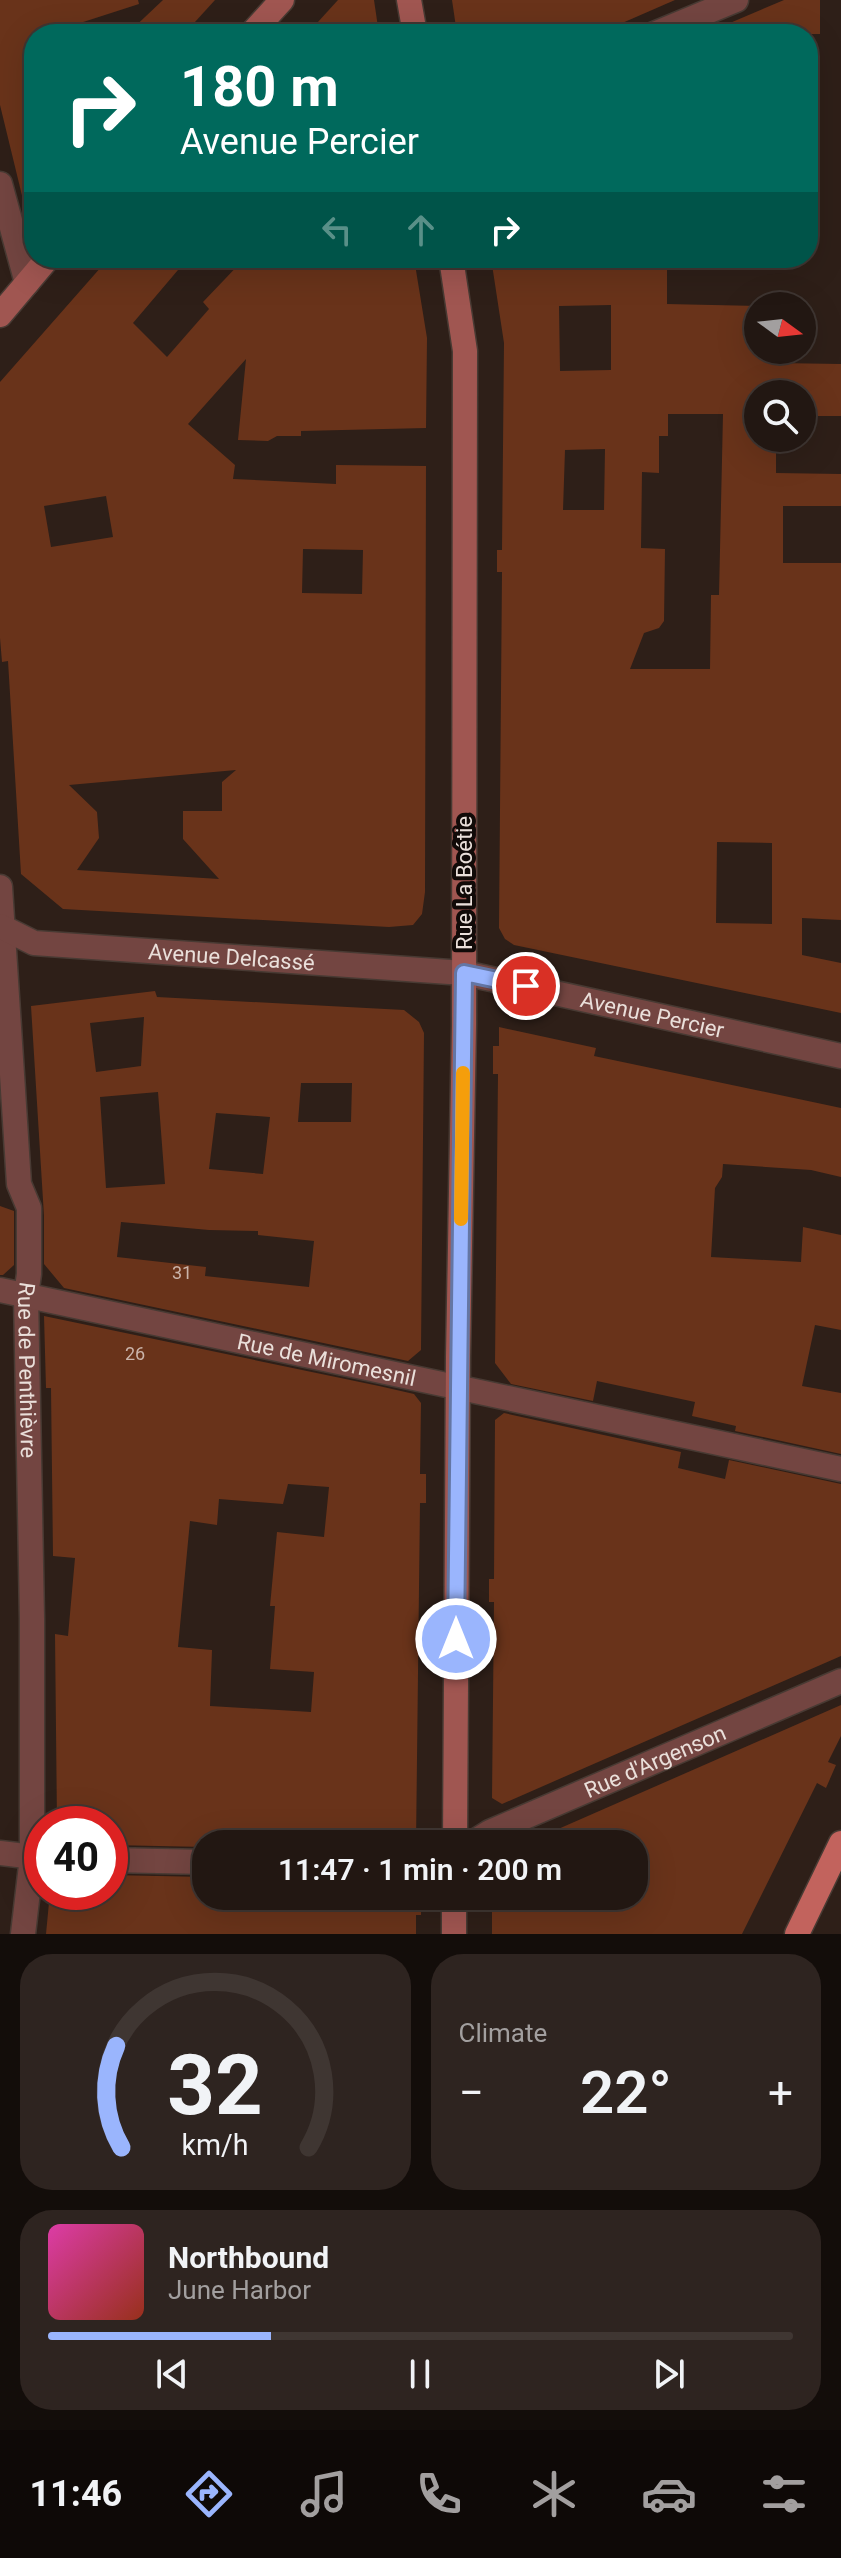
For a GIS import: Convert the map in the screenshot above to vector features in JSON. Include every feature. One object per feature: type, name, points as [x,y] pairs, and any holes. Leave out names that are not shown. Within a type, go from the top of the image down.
[{"type":"main road","points":[[797,1934],[841,1843]]},
{"type":"street","points":[[260,24],[282,0]]},
{"type":"street","points":[[409,0],[413,24]]},
{"type":"street","points":[[678,24],[736,0]]},
{"type":"street","points":[[0,184],[27,283]]},
{"type":"street","points":[[3,306],[40,268]]},
{"type":"street","name":"Rue La Boétie","points":[[453,268],[465,351],[464,973],[455,1830]]},
{"type":"street","name":"Rue de Penthièvre","points":[[0,887],[19,1184],[29,1208],[26,1295],[36,1806]]},
{"type":"street","name":"Avenue Delcassé","points":[[2,927],[34,943],[464,973]]},
{"type":"street","name":"Avenue Percier","points":[[464,973],[841,1056]]},
{"type":"street","name":"Rue de Miromesnil","points":[[0,1290],[841,1469]]},
{"type":"street","name":"Rue d'Argenson","points":[[495,1830],[841,1681]]},
{"type":"street","points":[[0,1853],[24,1856]]},
{"type":"street","points":[[128,1860],[192,1862]]},
{"type":"street","name":"Rue de Penthièvre","points":[[23,1934],[27,1910]]},
{"type":"street","points":[[454,1910],[454,1934]]},
{"type":"building","points":[[0,0],[138,0],[139,4],[77,24],[24,24],[24,204],[0,105]]},
{"type":"building","points":[[163,0],[215,0],[193,24],[138,24]]},
{"type":"building","points":[[338,0],[374,0],[378,24],[316,24]]},
{"type":"building","points":[[452,0],[675,0],[620,24],[456,24]]},
{"type":"building","points":[[784,0],[820,0],[820,34],[818,24],[728,24]]},
{"type":"building","points":[[100,268],[176,268],[178,270],[133,323],[167,357],[209,309],[203,302],[235,268],[416,268],[427,338],[426,428],[301,431],[301,436],[277,436],[268,441],[238,440],[246,359],[188,424],[235,465],[233,479],[336,484],[336,465],[426,466],[425,892],[422,914],[413,925],[389,927],[63,909],[21,874],[8,661],[2,662],[0,382]],"holes":[[[106,496],[113,537],[51,547],[44,506]],[[303,549],[363,550],[362,594],[302,593]],[[236,770],[222,782],[222,811],[183,811],[183,839],[219,879],[77,870],[99,838],[97,812],[69,785]]]},
{"type":"building","points":[[493,268],[667,268],[667,304],[744,306],[744,364],[841,364],[841,416],[816,416],[816,380],[744,380],[744,452],[776,452],[776,473],[841,474],[841,506],[783,506],[783,563],[841,563],[841,920],[802,918],[802,955],[841,963],[841,1013],[514,945],[505,939],[499,928],[502,572],[497,572],[497,550],[502,550],[504,343]],"holes":[[[611,305],[611,370],[560,371],[559,306]],[[668,414],[723,414],[719,595],[711,595],[710,669],[630,669],[644,633],[659,628],[664,621],[665,549],[641,548],[642,472],[659,473],[659,436],[668,436]],[[605,449],[604,510],[563,510],[565,450]],[[717,842],[772,843],[772,924],[716,923]]]},
{"type":"building","points":[[155,991],[157,997],[404,1010],[419,1022],[424,1033],[421,1350],[408,1361],[64,1288],[44,1264],[44,1216],[31,1006]],"holes":[[[144,1017],[141,1066],[96,1072],[90,1023]],[[301,1083],[352,1083],[351,1122],[298,1122]],[[158,1092],[165,1184],[106,1188],[100,1097]],[[216,1113],[270,1117],[263,1174],[209,1169]],[[121,1222],[258,1231],[258,1235],[314,1241],[309,1287],[205,1276],[206,1267],[117,1257]]]},
{"type":"building","points":[[499,1027],[596,1048],[594,1056],[841,1108],[841,1177],[811,1170],[723,1164],[722,1177],[715,1188],[711,1257],[801,1262],[803,1227],[841,1235],[841,1330],[815,1325],[802,1386],[841,1393],[841,1454],[735,1431],[736,1426],[692,1416],[695,1402],[597,1381],[593,1401],[511,1384],[495,1363],[498,1074],[493,1074],[493,1046],[499,1046]]},
{"type":"building","points":[[0,1206],[14,1211],[14,1265],[3,1275],[0,1275]]},
{"type":"building","points":[[44,1316],[414,1394],[421,1403],[420,1474],[426,1474],[426,1503],[420,1503],[416,1830],[192,1830],[192,1847],[128,1845],[128,1806],[57,1806],[55,1634],[68,1636],[75,1558],[53,1556],[51,1388],[46,1388]],"holes":[[[288,1484],[329,1487],[324,1537],[277,1532],[270,1606],[275,1606],[270,1669],[314,1672],[311,1712],[210,1706],[212,1650],[178,1647],[190,1521],[217,1525],[219,1499],[283,1504]]]},
{"type":"building","points":[[504,1413],[681,1452],[678,1468],[725,1479],[729,1460],[841,1484],[841,1656],[502,1804],[492,1798],[494,1602],[489,1602],[489,1579],[494,1579],[495,1420]]},
{"type":"building","points":[[841,1705],[841,1736],[828,1762],[836,1765],[826,1788],[817,1783],[742,1934],[492,1934],[492,1910],[648,1910],[648,1830],[556,1830]]},
{"type":"building","points":[[128,1875],[192,1877],[192,1910],[421,1910],[421,1915],[416,1915],[416,1934],[46,1934],[48,1910],[128,1910]]},
{"type":"slow traffic","points":[[461,1219],[463,1073]]},
{"type":"route","points":[[456,1639],[464,973],[526,986]]}]
